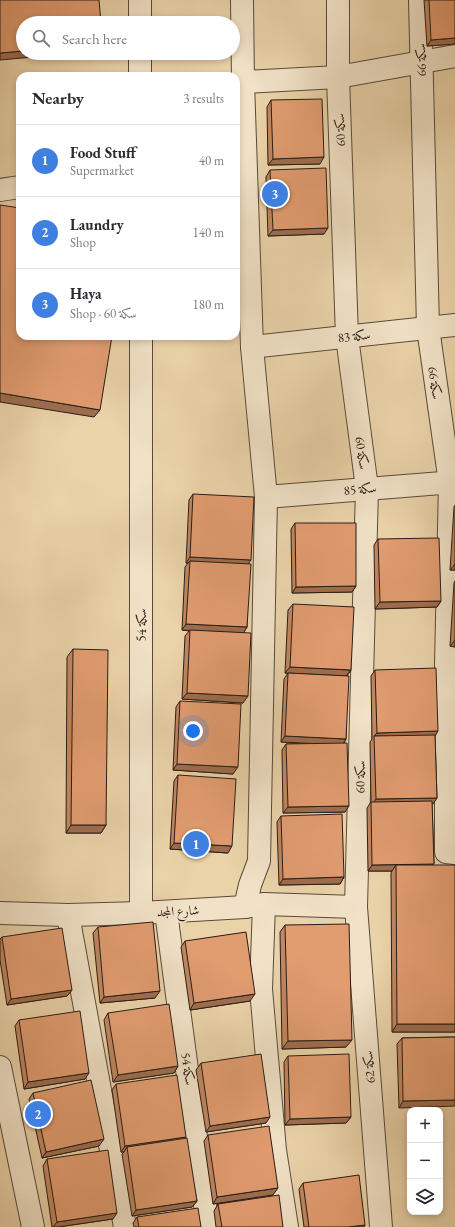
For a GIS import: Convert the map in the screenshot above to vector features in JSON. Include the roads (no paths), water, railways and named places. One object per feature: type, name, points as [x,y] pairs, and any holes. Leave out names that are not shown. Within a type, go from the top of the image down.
[{"type":"street","points":[[140,0],[140,16]]},
{"type":"street","points":[[242,0],[243,82],[252,347],[266,497],[259,861],[250,885],[255,906],[275,1150],[287,1227]]},
{"type":"street","name":"سكة 60","points":[[338,0],[338,78],[347,337],[367,488],[356,907]]},
{"type":"street","name":"سكة 66","points":[[420,0],[428,328],[452,482],[451,664],[446,852],[455,853]]},
{"type":"street","points":[[243,82],[338,78],[455,56]]},
{"type":"street","points":[[140,60],[140,72]]},
{"type":"street","points":[[0,190],[16,188]]},
{"type":"street","name":"سكة 83","points":[[252,347],[455,325]]},
{"type":"street","name":"سكة 54","points":[[141,340],[141,913]]},
{"type":"street","name":"سكة 85","points":[[266,497],[452,482]]},
{"type":"street","name":"شارع المجد","points":[[0,913],[141,913],[255,906],[356,907]]},
{"type":"street","name":"سكة 62","points":[[356,907],[381,1227]]},
{"type":"street","name":"سكة 54","points":[[166,912],[208,1227]]},
{"type":"street","points":[[68,914],[125,1227]]},
{"type":"street","points":[[0,1067],[33,1227]]},
{"type":"place","name":"Haya","points":[[275,194]]},
{"type":"place","name":"Food Stuff","points":[[196,844]]},
{"type":"place","name":"Laundry","points":[[38,1114]]}]
